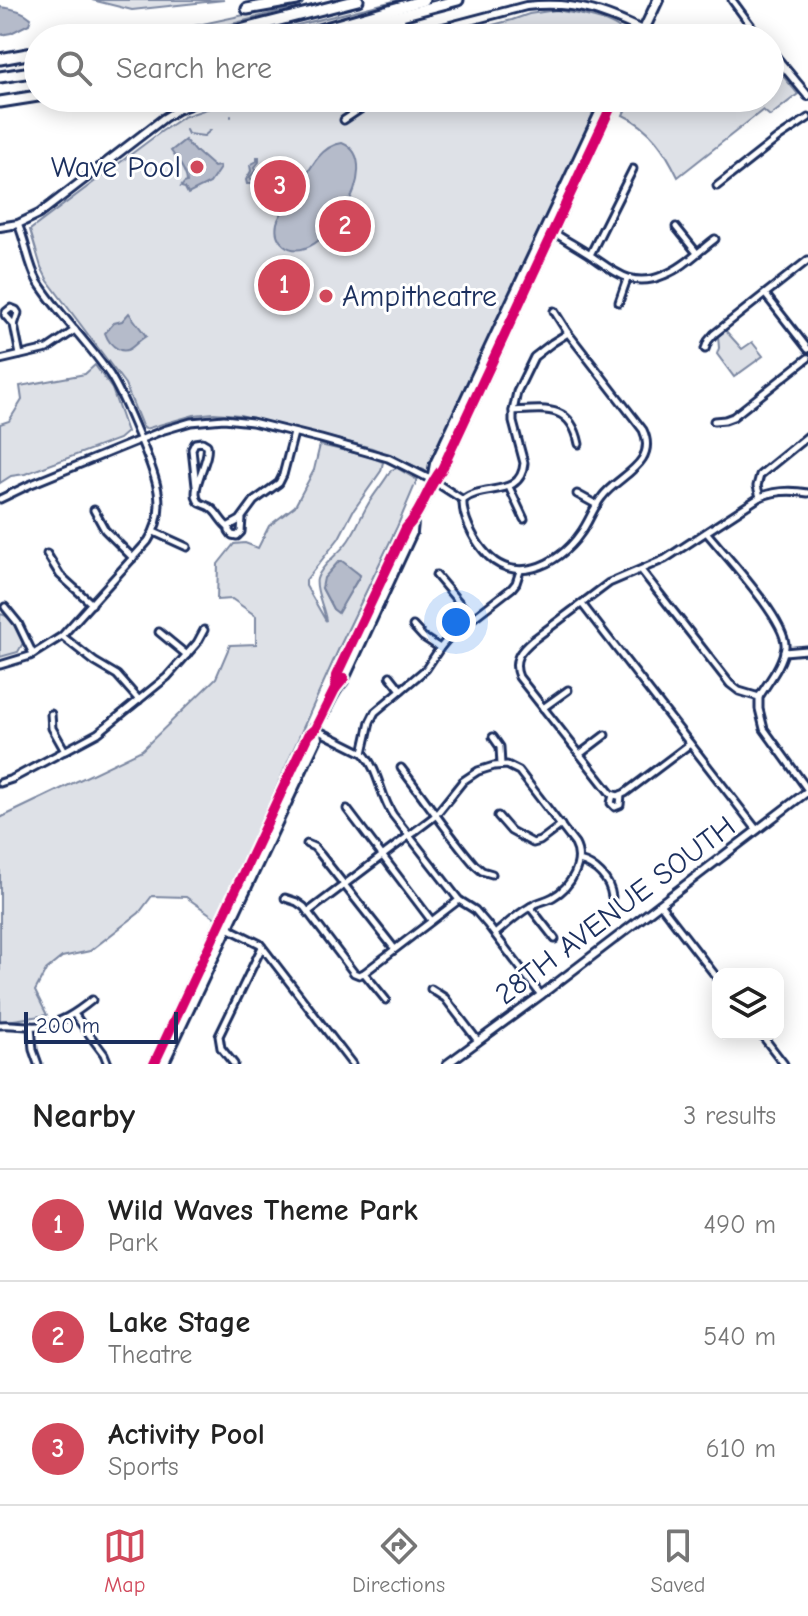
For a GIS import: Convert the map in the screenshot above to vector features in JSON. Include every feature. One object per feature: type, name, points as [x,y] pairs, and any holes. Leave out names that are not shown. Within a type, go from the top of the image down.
[{"type":"highway","points":[[247,9],[297,0]]},
{"type":"highway","points":[[340,24],[424,0]]},
{"type":"highway","points":[[369,24],[461,0]]},
{"type":"highway","points":[[391,24],[461,0]]},
{"type":"highway","points":[[265,24],[357,1]]},
{"type":"highway","points":[[0,59],[24,55]]},
{"type":"highway","points":[[0,77],[24,73]]},
{"type":"highway","points":[[0,102],[24,98]]},
{"type":"main road","points":[[647,24],[658,0]]},
{"type":"main road","points":[[163,1064],[198,978],[302,748],[335,689],[343,681],[412,532],[413,521],[432,480],[435,464],[601,112]]},
{"type":"main road","points":[[432,480],[442,469],[609,112]]},
{"type":"main road","points":[[553,232],[551,228],[561,199]]},
{"type":"main road","points":[[154,1064],[227,928],[317,738],[315,729]]},
{"type":"street","points":[[732,0],[750,24]]},
{"type":"street","points":[[458,24],[526,6],[563,2],[590,6],[626,24]]},
{"type":"street","points":[[784,67],[808,96]]},
{"type":"street","points":[[0,227],[18,224],[39,214],[174,112]]},
{"type":"street","points":[[344,120],[356,112]]},
{"type":"street","points":[[717,186],[808,118]]},
{"type":"street","points":[[590,255],[633,169]]},
{"type":"street","points":[[0,665],[33,654],[62,636],[154,532],[158,514],[154,473],[125,403],[110,375],[37,280],[18,224]]},
{"type":"street","points":[[676,227],[697,253]]},
{"type":"street","points":[[553,232],[613,272],[627,279],[643,280],[663,276],[715,239]]},
{"type":"street","points":[[705,349],[714,334],[808,260]]},
{"type":"street","points":[[619,302],[627,279]]},
{"type":"street","points":[[765,294],[808,349]]},
{"type":"street","points":[[0,499],[183,424],[215,419],[252,422],[380,456],[432,480],[463,500],[465,514],[482,550],[495,561],[520,571],[543,566],[572,543],[585,528],[605,493],[638,464],[646,439],[632,415],[554,311]]},
{"type":"street","points":[[14,325],[20,355]]},
{"type":"street","points":[[0,360],[47,349],[75,330]]},
{"type":"street","points":[[463,500],[484,491],[509,487],[519,478],[524,463],[513,422],[517,392],[532,360],[544,348],[568,333]]},
{"type":"street","points":[[714,421],[733,417],[808,358]]},
{"type":"street","points":[[513,411],[547,409],[559,412],[572,425],[579,444]]},
{"type":"street","points":[[229,528],[242,518],[254,501],[280,481],[294,433]]},
{"type":"street","points":[[760,497],[757,486],[763,472],[808,436]]},
{"type":"street","points":[[196,486],[208,451],[207,445],[200,441],[192,449],[196,486],[199,502],[212,508],[232,535],[239,535],[242,530],[242,518]]},
{"type":"street","points":[[509,487],[524,519]]},
{"type":"street","points":[[690,744],[617,795],[519,677],[517,657],[526,646],[618,578],[665,559],[760,497],[786,490],[808,493]]},
{"type":"street","points":[[577,494],[597,505]]},
{"type":"street","points":[[94,510],[105,530],[133,558]]},
{"type":"street","points":[[154,532],[187,547]]},
{"type":"street","points":[[707,533],[777,621],[784,635],[784,652],[759,697],[759,709],[764,729],[808,790]]},
{"type":"street","points":[[47,554],[60,575],[92,604]]},
{"type":"street","points":[[641,570],[730,684],[739,691],[759,697]]},
{"type":"street","points":[[363,753],[372,717],[381,706],[427,668],[454,633],[512,588],[520,571]]},
{"type":"street","points":[[436,575],[472,618]]},
{"type":"street","points":[[582,604],[757,830]]},
{"type":"street","points":[[5,607],[18,623],[33,654]]},
{"type":"street","points":[[413,626],[440,648]]},
{"type":"street","points":[[2,783],[98,733],[167,677],[204,630]]},
{"type":"street","points":[[159,632],[187,655]]},
{"type":"street","points":[[62,636],[117,675],[139,700]]},
{"type":"street","points":[[784,652],[807,650]]},
{"type":"street","points":[[390,676],[401,690]]},
{"type":"street","points":[[543,708],[568,690]]},
{"type":"street","points":[[51,714],[52,728],[65,751]]},
{"type":"street","points":[[315,729],[363,753],[374,767],[388,807],[409,836],[459,900],[477,913],[495,934],[541,995]]},
{"type":"street","points":[[580,754],[605,735]]},
{"type":"street","points":[[493,737],[500,747],[501,765]]},
{"type":"street","points":[[308,912],[435,816],[463,781],[478,771],[501,765],[519,771],[578,847],[579,861],[562,891],[530,907],[495,934]]},
{"type":"street","points":[[401,768],[475,865],[492,874]]},
{"type":"street","name":"28TH AVENUE SOUTH","points":[[447,1064],[808,790]]},
{"type":"street","points":[[347,809],[431,920]]},
{"type":"street","points":[[498,816],[511,831],[531,843],[540,841],[561,825]]},
{"type":"street","points":[[307,844],[317,850],[394,948]]},
{"type":"street","points":[[579,861],[599,872],[611,887],[612,897]]},
{"type":"street","points":[[285,898],[299,903],[308,912],[359,975],[459,900]]},
{"type":"street","points":[[660,904],[712,971]]},
{"type":"street","points":[[530,907],[555,939]]},
{"type":"street","points":[[227,928],[262,947],[352,1064]]},
{"type":"street","points":[[234,1064],[220,1044],[221,1032],[262,947]]},
{"type":"street","points":[[364,973],[386,1000]]},
{"type":"street","points":[[431,989],[445,998],[478,1041]]},
{"type":"street","points":[[0,1025],[53,1024],[74,1014],[92,1000]]},
{"type":"street","points":[[74,1014],[107,1058],[108,1064]]},
{"type":"street","points":[[31,1026],[38,1064]]},
{"type":"street","points":[[766,1040],[784,1064]]},
{"type":"shaded area","points":[[92,0],[224,0],[132,10]]},
{"type":"shaded area","points":[[398,0],[412,0],[327,24],[301,24]]},
{"type":"shaded area","points":[[301,4],[234,24],[202,24]]},
{"type":"shaded area","points":[[556,10],[610,24],[496,24]]},
{"type":"shaded area","points":[[784,77],[798,94],[784,105]]},
{"type":"shaded area","points":[[198,112],[595,112],[431,473],[372,448],[240,415],[194,415],[145,429],[142,426],[125,384],[48,281],[30,230],[183,117]]},
{"type":"shaded area","points":[[624,112],[760,112],[678,177],[656,141],[642,126],[623,115]]},
{"type":"shaded area","points":[[725,330],[742,349],[752,342],[763,356],[734,377],[717,354],[718,336]]},
{"type":"shaded area","points":[[95,365],[112,389],[127,432],[119,439],[25,474],[11,476],[0,483],[0,424],[9,421],[22,400],[20,386],[85,374]]},
{"type":"shaded area","points":[[320,445],[383,462],[381,471],[353,511],[339,538],[306,580],[306,586],[326,621],[316,583],[322,570],[349,540],[391,470],[397,468],[417,480],[217,919],[186,897],[152,896],[139,913],[90,951],[62,957],[46,970],[35,991],[47,1015],[0,1022],[0,818],[142,750],[216,678],[230,645],[256,644],[256,616],[232,599],[217,600],[218,564],[234,544],[245,543],[258,548],[269,526],[295,506],[314,470]],"holes":[[[356,572],[360,576],[338,612],[333,609],[322,588]]]},
{"type":"shaded area","points":[[0,614],[12,621],[23,643],[18,652],[0,657]]},
{"type":"water","points":[[0,7],[31,18],[29,24],[0,35]]},
{"type":"water","name":"Wave Pool","points":[[185,140],[195,152],[220,168],[210,183],[188,194],[181,187],[187,182],[185,174],[171,151]]},
{"type":"water","points":[[342,143],[355,154],[358,170],[354,191],[344,211],[315,243],[299,249],[284,245],[276,232],[280,216],[319,156],[333,145]]},
{"type":"water","points":[[282,156],[294,174],[290,178],[296,178],[283,196],[275,198],[267,191],[277,177],[287,175],[284,161],[269,170],[258,184],[247,184],[250,165],[257,161],[257,157],[259,162],[250,177],[253,182],[266,171],[268,164],[275,164]]},
{"type":"water","points":[[129,313],[146,336],[129,349],[122,350],[109,341],[105,333]]},
{"type":"water","points":[[339,561],[360,575],[338,613],[322,588],[324,578]]},
{"type":"waterway","points":[[186,130],[188,134],[204,136],[211,130]]},
{"type":"cycle path","points":[[335,689],[336,676],[406,528],[442,469],[608,112]]},
{"type":"cycle path","points":[[154,1064],[308,735],[315,729],[344,678]]},
{"type":"place","name":"Wave Pool","points":[[197,167]]},
{"type":"place","name":"Activity Pool","points":[[280,186]]},
{"type":"place","name":"Lake Stage","points":[[345,226]]},
{"type":"place","name":"Wild Waves Theme Park","points":[[284,285]]},
{"type":"place","name":"Ampitheatre","points":[[326,296]]}]
